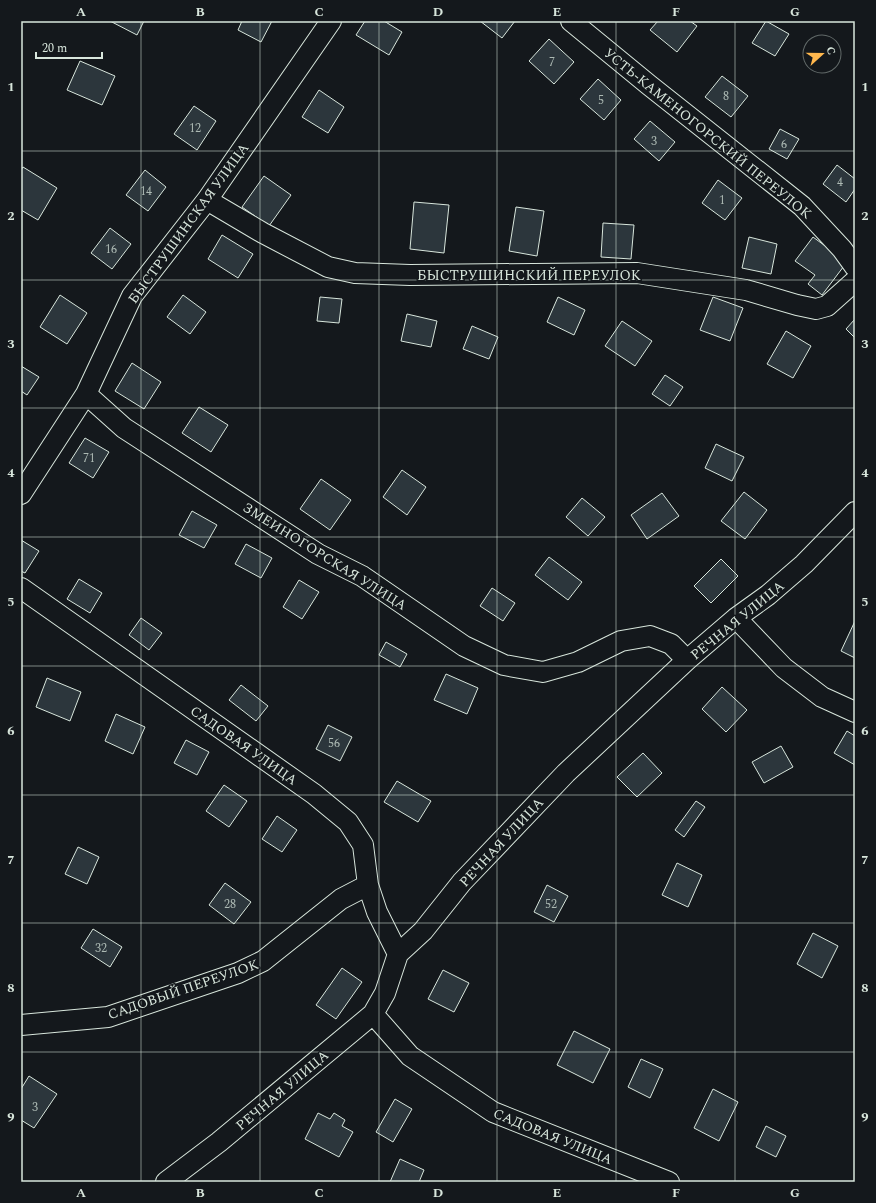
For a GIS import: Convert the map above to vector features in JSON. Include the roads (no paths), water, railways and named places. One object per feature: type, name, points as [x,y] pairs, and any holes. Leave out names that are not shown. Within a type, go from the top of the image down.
[{"type":"street","name":"БЫСТРУШИНСКАЯ УЛИЦА","points":[[21,494],[86,394],[132,296],[207,200],[331,21]]},
{"type":"street","name":"УСТЬ-КАМЕНОГОРСКИЙ ПЕРЕУЛОК","points":[[571,21],[802,206],[842,249],[855,267]]},
{"type":"street","name":"БЫСТРУШИНСКИЙ ПЕРЕУЛОК","points":[[207,200],[263,233],[328,267],[355,273],[410,275],[637,273],[746,290],[816,309],[827,306],[855,281]]},
{"type":"street","name":"ЗМЕИНОГОРСКАЯ УЛИЦА","points":[[86,394],[124,428],[144,442],[318,554],[362,576],[464,646],[504,665],[543,672],[578,662],[621,641],[650,636],[671,644],[687,660]]},
{"type":"street","name":"РЕЧНАЯ УЛИЦА","points":[[166,1182],[219,1142],[373,1014],[385,993],[398,954],[423,931],[462,882],[566,772],[687,660],[736,618],[768,595],[804,564],[855,512]]},
{"type":"street","name":"САДОВАЯ УЛИЦА","points":[[21,588],[314,794],[348,822],[363,845],[368,885],[377,912],[398,954]]},
{"type":"street","points":[[736,618],[784,668],[822,697],[855,712]]},
{"type":"street","name":"САДОВЫЙ ПЕРЕУЛОК","points":[[21,1025],[108,1017],[238,973],[264,961],[341,899],[368,885]]},
{"type":"street","name":"САДОВАЯ УЛИЦА","points":[[373,1014],[410,1056],[493,1112],[669,1182]]}]
